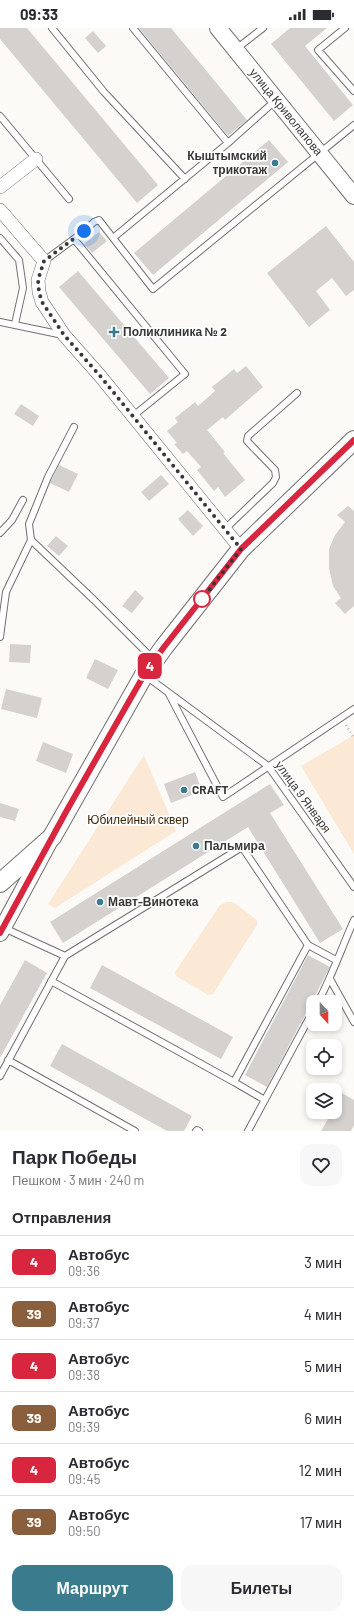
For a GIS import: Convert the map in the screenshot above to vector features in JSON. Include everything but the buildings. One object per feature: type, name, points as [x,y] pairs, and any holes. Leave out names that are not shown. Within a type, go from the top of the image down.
[{"type":"main road","points":[[0,883],[52,837],[144,675],[154,660],[241,549],[354,440]]},
{"type":"street","name":"улица Криволапова","points":[[218,28],[354,196]]},
{"type":"street","points":[[0,187],[36,159]]},
{"type":"street","points":[[0,210],[44,261],[30,283],[39,292],[42,302],[64,335],[133,416],[241,549]]},
{"type":"street","points":[[1,928],[52,837]]},
{"type":"lane","points":[[52,28],[104,92],[185,179]]},
{"type":"lane","points":[[133,28],[228,144]]},
{"type":"lane","points":[[236,49],[263,28]]},
{"type":"lane","points":[[345,28],[318,50],[354,91]]},
{"type":"lane","points":[[113,238],[228,144],[276,100]]},
{"type":"lane","points":[[0,116],[69,199]]},
{"type":"lane","points":[[44,261],[94,222],[99,220],[153,289],[354,125]]},
{"type":"lane","points":[[0,238],[19,260],[30,283],[14,324]]},
{"type":"lane","points":[[74,239],[185,374],[133,416]]},
{"type":"lane","points":[[0,322],[64,335]]},
{"type":"lane","points":[[225,529],[273,482],[276,477],[275,470],[247,441],[248,436],[297,393]]},
{"type":"lane","points":[[0,637],[6,592],[31,540],[29,524],[48,477],[74,427]]},
{"type":"lane","points":[[0,534],[12,520],[23,500]]},
{"type":"lane","points":[[31,540],[154,660]]},
{"type":"lane","name":"улица 9 Января","points":[[144,675],[268,766],[354,887]]},
{"type":"lane","points":[[168,693],[223,797],[354,709]]},
{"type":"lane","points":[[0,1076],[64,956],[242,847],[308,945],[336,960]]},
{"type":"lane","points":[[322,995],[330,979],[336,960],[354,920]]},
{"type":"lane","points":[[1,928],[64,956]]},
{"type":"lane","points":[[234,1082],[308,945]]},
{"type":"lane","points":[[330,979],[354,1022]]},
{"type":"lane","points":[[51,981],[265,1100]]},
{"type":"lane","points":[[248,1131],[306,1024]]},
{"type":"lane","points":[[8,1060],[135,1131]]},
{"type":"path","points":[[341,718],[354,738]]},
{"type":"green space","points":[[354,735],[354,854],[301,766]]},
{"type":"green space","name":"Юбилейный сквер","points":[[144,755],[176,831],[55,908],[48,904]]},
{"type":"green space","points":[[226,902],[233,902],[257,920],[257,925],[213,994],[208,995],[176,976],[175,972],[220,905]]},
{"type":"bus line","name":"4","points":[[0,933],[67,810],[144,675],[164,647],[241,549],[354,440]]},
{"type":"place","name":"Кыштымский трикотаж","points":[[275,163]]},
{"type":"place","name":"Поликлиника № 2","points":[[114,332]]},
{"type":"place","name":"CRAFT","points":[[184,790]]},
{"type":"place","name":"Пальмира","points":[[196,846]]},
{"type":"place","name":"Мавт-Винотека","points":[[100,902]]},
{"type":"route","points":[[84,231],[44,261],[38,280],[42,302],[64,335],[101,377],[241,549],[202,599]]}]
